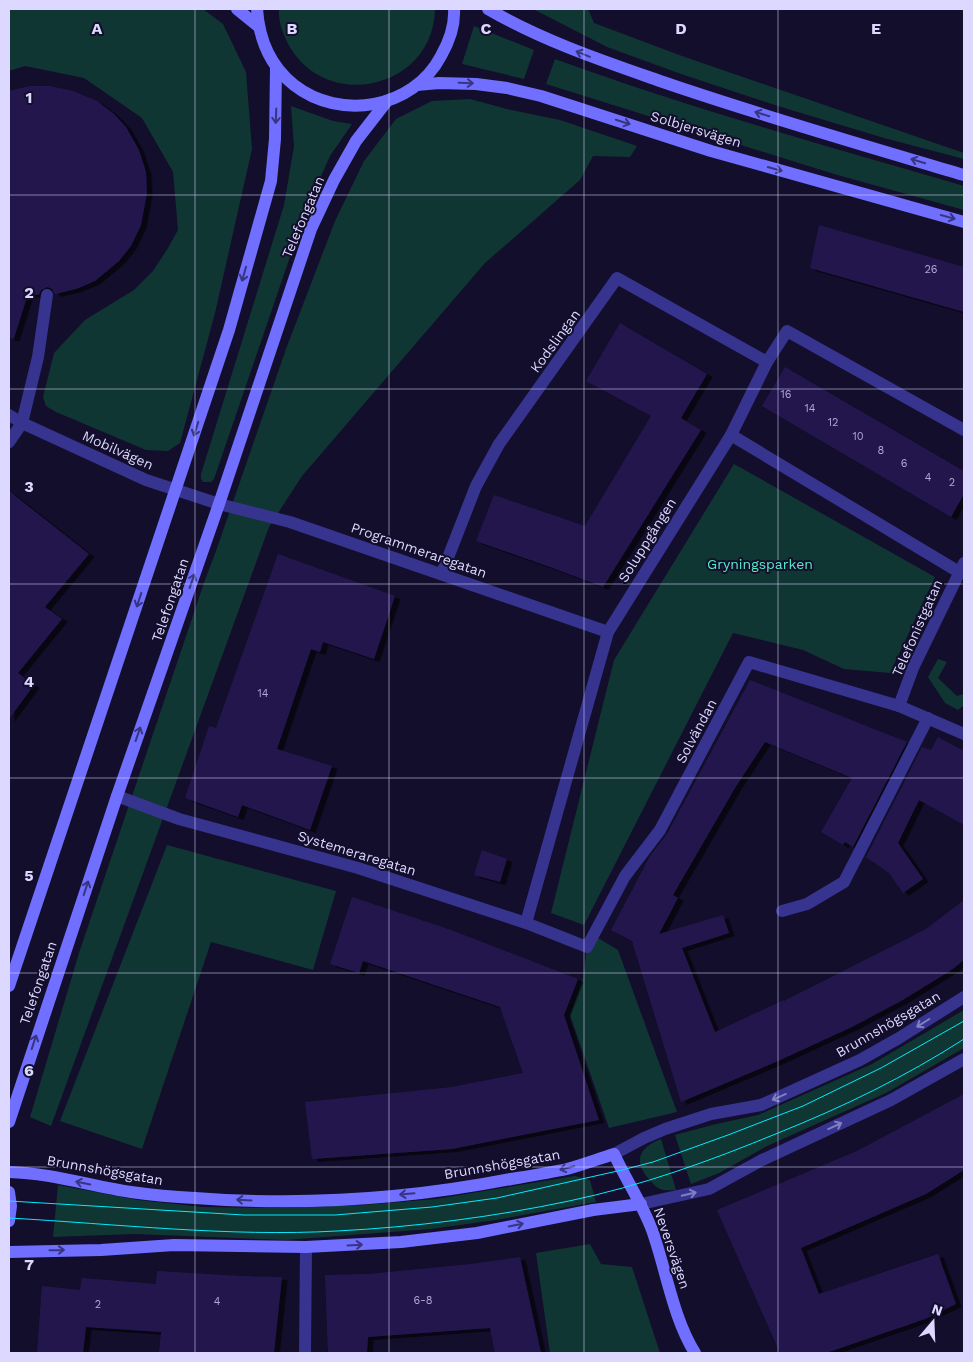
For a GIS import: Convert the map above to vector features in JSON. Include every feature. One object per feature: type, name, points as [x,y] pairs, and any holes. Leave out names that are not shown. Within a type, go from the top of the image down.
[{"type":"street","points":[[237,9],[258,26]]},
{"type":"street","points":[[257,9],[258,26],[262,40],[276,67],[293,85],[314,98],[338,105],[363,106],[387,101],[403,95],[429,74],[447,46],[452,30],[454,9]]},
{"type":"street","points":[[488,9],[532,33],[590,57],[724,103],[964,175]]},
{"type":"street","name":"Telefongatan","points":[[9,986],[229,330],[271,181],[275,140],[276,67]]},
{"type":"street","name":"Solbjersvägen","points":[[417,85],[439,83],[476,84],[524,92],[711,151],[964,222]]},
{"type":"street","name":"Telefongatan","points":[[9,1122],[117,796],[219,504],[311,229],[334,180],[356,141],[387,101]]},
{"type":"street","name":"Kodslingan","points":[[442,574],[476,486],[499,444],[618,278],[767,362]]},
{"type":"street","points":[[9,442],[22,423],[38,357],[46,295]]},
{"type":"street","points":[[961,568],[731,434],[767,362],[787,331],[964,430]]},
{"type":"street","name":"Mobilvägen","points":[[9,416],[146,480],[219,504]]},
{"type":"street","name":"Soluppgången","points":[[526,923],[608,632],[731,434]]},
{"type":"street","name":"Programmeraregatan","points":[[219,504],[290,522],[608,632]]},
{"type":"street","name":"Telefonistgatan","points":[[900,706],[913,668],[961,568]]},
{"type":"street","name":"Solvändan","points":[[587,947],[625,876],[660,830],[749,662],[900,706]]},
{"type":"street","points":[[900,706],[964,734]]},
{"type":"street","points":[[782,911],[807,904],[844,882],[928,718]]},
{"type":"street","name":"Systemeraregatan","points":[[117,796],[180,819],[358,868],[526,923],[587,947]]},
{"type":"street","name":"Brunnshögsgatan","points":[[9,1172],[30,1172],[131,1192],[258,1201],[320,1200],[410,1194],[486,1184],[567,1169],[614,1154],[644,1138],[711,1114],[761,1105],[860,1060],[964,997]]},
{"type":"street","points":[[9,1252],[101,1250],[174,1245],[306,1247],[401,1242],[478,1233],[593,1210],[641,1204],[709,1189],[762,1160],[891,1100],[964,1059]]},
{"type":"street","name":"Neversvägen","points":[[614,1154],[652,1229],[679,1318],[695,1353]]},
{"type":"street","points":[[9,1192],[11,1206],[9,1221]]},
{"type":"street","points":[[304,1353],[306,1247]]},
{"type":"green space","points":[[9,9],[203,9],[223,24],[246,72],[252,149],[215,313],[180,443],[168,451],[146,450],[46,406],[43,397],[54,353],[85,320],[134,290],[153,271],[178,230],[173,172],[142,118],[84,78],[25,66],[9,71]]},
{"type":"green space","points":[[279,9],[435,9],[430,35],[418,57],[400,72],[378,82],[354,85],[331,81],[309,69],[291,49],[286,40],[281,25]]},
{"type":"green space","points":[[533,9],[588,9],[594,23],[682,56],[964,153],[964,159],[884,138],[681,74],[607,47]]},
{"type":"green space","points":[[474,26],[534,50],[524,79],[462,64]]},
{"type":"green space","points":[[555,59],[707,110],[964,186],[964,210],[834,174],[546,84]]},
{"type":"green space","points":[[470,99],[560,120],[637,146],[630,157],[593,156],[580,180],[485,263],[302,476],[269,527],[51,1126],[30,1117],[79,953],[205,580],[286,349],[335,221],[364,161],[396,119],[432,101]]},
{"type":"green space","points":[[291,106],[333,121],[352,124],[330,156],[306,210],[214,479],[211,482],[203,482],[201,474],[284,205],[294,146]]},
{"type":"green space","name":"Gryningsparken","points":[[734,464],[935,577],[890,673],[844,669],[803,650],[733,633],[584,925],[551,913],[614,660]]},
{"type":"green space","points":[[938,659],[947,662],[938,678],[957,696],[964,694],[964,705],[958,710],[945,703],[928,677]]},
{"type":"green space","points":[[167,845],[336,891],[313,970],[211,942],[142,1149],[60,1121]]},
{"type":"green space","points":[[593,935],[618,950],[677,1112],[609,1128],[570,1015],[583,978],[587,947]]},
{"type":"green space","points":[[964,1010],[964,1048],[886,1093],[767,1146],[719,1173],[691,1184],[675,1135],[758,1115],[872,1064]]},
{"type":"green space","points":[[661,1139],[676,1190],[664,1190],[657,1187],[648,1178],[641,1165],[641,1155],[644,1150]]},
{"type":"green space","points":[[575,1176],[590,1180],[596,1202],[496,1220],[431,1229],[285,1240],[134,1234],[53,1237],[58,1185],[138,1200],[203,1207],[274,1208],[364,1205],[436,1199]]},
{"type":"green space","points":[[590,1244],[601,1264],[632,1267],[660,1353],[550,1353],[536,1253]]},
{"type":"building","points":[[29,86],[50,86],[73,91],[97,101],[114,114],[126,127],[139,150],[146,172],[147,193],[141,225],[131,246],[119,261],[95,281],[76,289],[55,294],[48,287],[41,290],[39,295],[28,294],[14,338],[9,338],[9,91]]},
{"type":"building","points":[[819,225],[964,267],[964,312],[810,268]]},
{"type":"building","points":[[620,323],[707,374],[681,418],[701,430],[603,587],[476,541],[494,495],[585,526],[651,416],[586,381]]},
{"type":"building","points":[[785,367],[964,471],[964,494],[951,517],[762,406]]},
{"type":"building","points":[[9,491],[89,554],[45,607],[62,619],[18,673],[34,685],[9,719]]},
{"type":"building","points":[[278,554],[395,596],[374,659],[323,642],[320,652],[311,649],[277,749],[332,766],[310,830],[242,805],[238,817],[185,798],[209,726],[216,728]]},
{"type":"building","points":[[750,680],[907,742],[853,847],[845,842],[843,845],[821,832],[852,778],[765,742],[735,788],[673,895],[678,898],[659,934],[723,915],[729,933],[682,948],[715,1032],[784,1001],[926,929],[964,900],[964,960],[950,971],[901,1001],[852,1027],[681,1102],[632,941],[611,930],[650,856],[667,834]]},
{"type":"building","points":[[938,737],[964,751],[964,825],[919,800],[898,843],[923,879],[903,893],[889,873],[866,857],[922,747],[931,750]]},
{"type":"building","points":[[482,850],[507,859],[500,882],[474,875]]},
{"type":"building","points":[[352,897],[451,930],[578,979],[564,1015],[599,1120],[452,1149],[312,1159],[305,1102],[452,1087],[523,1073],[500,1007],[363,961],[359,973],[330,964]]},
{"type":"building","points":[[964,1094],[964,1170],[926,1194],[801,1248],[819,1294],[938,1254],[956,1304],[925,1319],[826,1353],[780,1353],[717,1210],[857,1151]]},
{"type":"building","points":[[520,1257],[541,1353],[495,1353],[490,1328],[368,1337],[367,1353],[328,1353],[325,1275],[369,1274]]},
{"type":"building","points":[[157,1271],[282,1277],[274,1353],[159,1353],[161,1332],[86,1327],[83,1353],[37,1353],[42,1286],[80,1290],[82,1278],[156,1284]]},
{"type":"tram line","points":[[9,1201],[244,1215],[335,1215],[432,1207],[497,1198],[653,1162],[728,1135],[803,1106],[881,1068],[964,1021]]},
{"type":"tram line","points":[[9,1218],[173,1229],[296,1232],[337,1231],[425,1224],[540,1207],[596,1195],[649,1180],[701,1163],[752,1143],[826,1113],[873,1090],[919,1066],[964,1039]]}]
